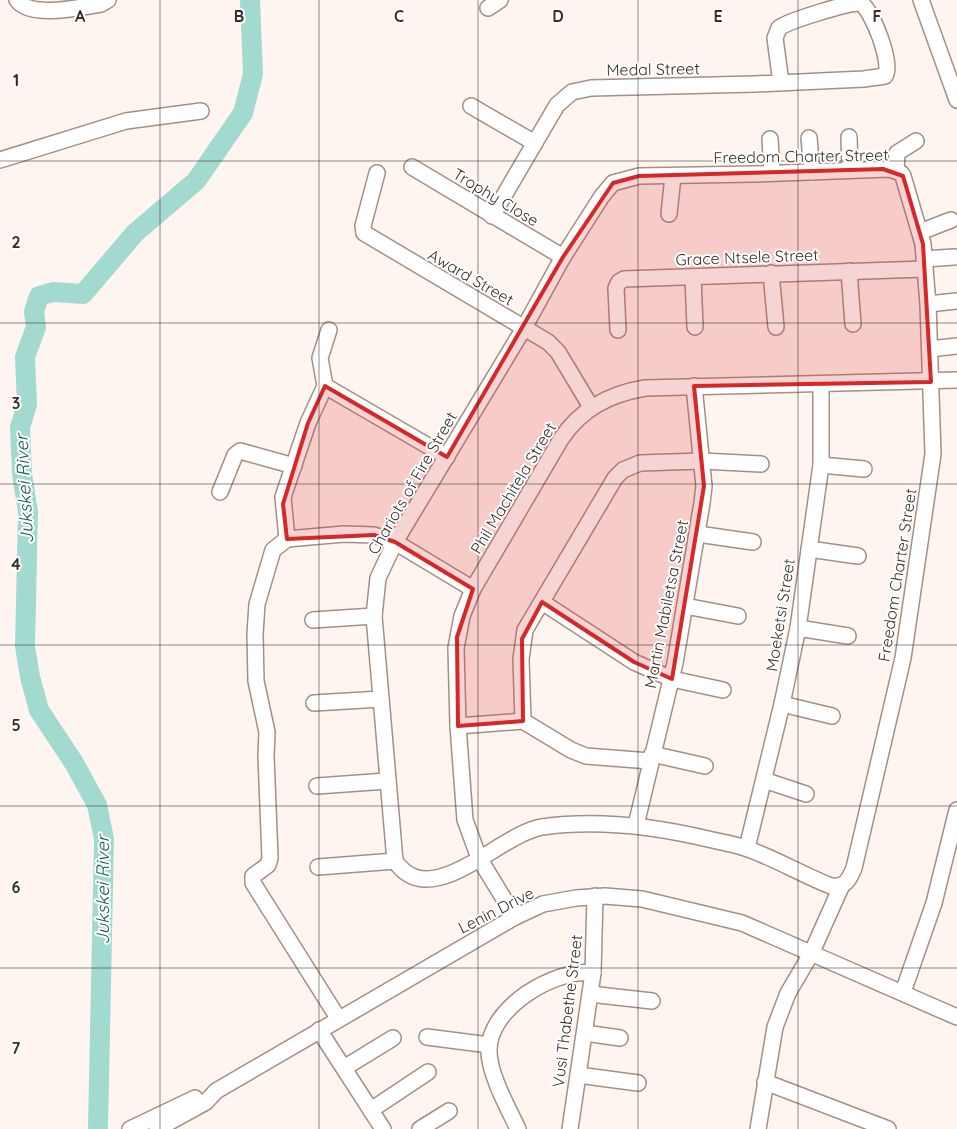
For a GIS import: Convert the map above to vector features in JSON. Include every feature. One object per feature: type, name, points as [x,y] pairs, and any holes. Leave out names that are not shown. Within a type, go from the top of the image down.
[{"type":"street","points":[[17,0],[30,8],[50,10],[85,6],[108,0]]},
{"type":"street","points":[[921,0],[957,100]]},
{"type":"street","name":"Medal Street","points":[[492,216],[557,105],[565,96],[580,90],[781,83],[883,76],[887,70],[876,24],[865,6],[856,3],[788,23],[779,28],[775,38],[781,83]]},
{"type":"street","points":[[471,106],[534,143]]},
{"type":"street","points":[[0,160],[134,120],[201,111]]},
{"type":"street","points":[[849,137],[850,170]]},
{"type":"street","points":[[809,138],[812,172]]},
{"type":"street","points":[[770,140],[772,173]]},
{"type":"street","points":[[896,170],[897,153],[916,141]]},
{"type":"street","name":"Trophy Close","points":[[412,167],[563,257]]},
{"type":"street","name":"Freedom Charter Street","points":[[613,183],[639,176],[896,170],[901,173],[905,181],[920,232],[925,264],[933,454],[903,658],[854,868],[847,882],[841,887],[812,954],[780,1012],[765,1082],[758,1129]]},
{"type":"street","name":"Award Street","points":[[377,173],[363,226],[364,234],[548,342],[558,352],[591,407]]},
{"type":"street","points":[[669,214],[673,176]]},
{"type":"street","name":"Chariots of Fire Street","points":[[395,861],[374,616],[378,578],[395,542],[524,328],[563,257],[607,189],[613,183]]},
{"type":"street","points":[[920,232],[951,220]]},
{"type":"street","name":"Grace Ntsele Street","points":[[618,330],[616,295],[619,282],[634,278],[849,271],[925,264],[954,257]]},
{"type":"street","points":[[849,271],[853,324]]},
{"type":"street","points":[[771,273],[776,327]]},
{"type":"street","points":[[693,277],[695,327]]},
{"type":"street","points":[[928,304],[957,301]]},
{"type":"street","points":[[287,540],[283,498],[308,422],[325,386],[320,358],[329,330]]},
{"type":"street","points":[[930,349],[957,346]]},
{"type":"street","name":"Phil Machitela Street","points":[[515,917],[479,858],[465,820],[458,726],[457,637],[462,616],[473,589],[561,439],[576,419],[591,407],[634,390],[694,386],[957,380]]},
{"type":"street","name":"Moeketsi Street","points":[[747,848],[782,704],[798,628],[821,465],[821,384]]},
{"type":"street","points":[[325,386],[447,457]]},
{"type":"street","name":"Martin Mabiletsa Street","points":[[636,825],[672,679],[698,534],[704,486],[694,386]]},
{"type":"street","points":[[220,492],[235,455],[240,451],[294,466]]},
{"type":"street","points":[[523,721],[520,659],[522,639],[615,478],[623,470],[640,463],[702,461],[761,464]]},
{"type":"street","points":[[821,465],[864,469]]},
{"type":"street","points":[[338,1018],[253,883],[253,876],[268,864],[270,858],[266,756],[267,732],[256,680],[255,617],[270,558],[279,544],[287,540],[360,534],[395,542],[473,589]]},
{"type":"street","points":[[698,534],[753,542]]},
{"type":"street","points":[[809,549],[858,556]]},
{"type":"street","points":[[542,602],[634,662],[672,679],[723,690]]},
{"type":"street","points":[[685,606],[738,616]]},
{"type":"street","points":[[313,620],[374,616]]},
{"type":"street","points":[[798,628],[848,636]]},
{"type":"street","points":[[314,703],[380,699]]},
{"type":"street","points":[[782,704],[832,716]]},
{"type":"street","points":[[458,726],[523,721],[571,750],[586,756],[651,758],[705,766]]},
{"type":"street","points":[[317,786],[387,780]]},
{"type":"street","points":[[764,780],[806,794]]},
{"type":"street","points":[[903,992],[934,903],[957,810]]},
{"type":"street","points":[[318,867],[395,861],[410,876],[420,880],[431,880],[457,872],[528,832],[542,827],[636,825],[747,848],[805,876],[831,886],[841,887]]},
{"type":"street","name":"Lenin Drive","points":[[134,1127],[165,1123],[203,1094],[216,1091],[338,1018],[515,917],[543,904],[595,896],[642,899],[742,923],[957,1017]]},
{"type":"street","name":"Vusi Thabethe Street","points":[[570,1129],[593,973],[595,896]]},
{"type":"street","points":[[518,1129],[493,1068],[489,1044],[497,1024],[529,992],[560,975],[593,973]]},
{"type":"street","points":[[590,994],[652,1001]]},
{"type":"street","points":[[319,1030],[384,1129]]},
{"type":"street","points":[[585,1033],[620,1038]]},
{"type":"street","points":[[428,1037],[489,1044]]},
{"type":"street","points":[[344,1068],[393,1038]]},
{"type":"street","points":[[371,1110],[428,1072]]},
{"type":"street","points":[[578,1075],[638,1083]]},
{"type":"street","points":[[765,1082],[888,1129]]},
{"type":"street","points":[[420,1129],[449,1111]]},
{"type":"highlighted area","points":[[883,169],[903,176],[923,244],[931,382],[694,386],[704,486],[672,679],[634,662],[542,602],[522,639],[523,721],[458,726],[457,637],[473,589],[395,542],[374,535],[287,539],[283,504],[308,423],[325,386],[447,457],[563,257],[613,183],[639,176]]},
{"type":"waterway","name":"Jukskei River","points":[[98,1129],[104,839],[97,805],[74,763],[39,710],[30,677],[25,646],[28,512],[22,474],[20,427],[27,405],[25,357],[36,327],[34,312],[39,296],[53,292],[83,294],[135,233],[196,181],[243,113],[253,74],[250,0]]}]
